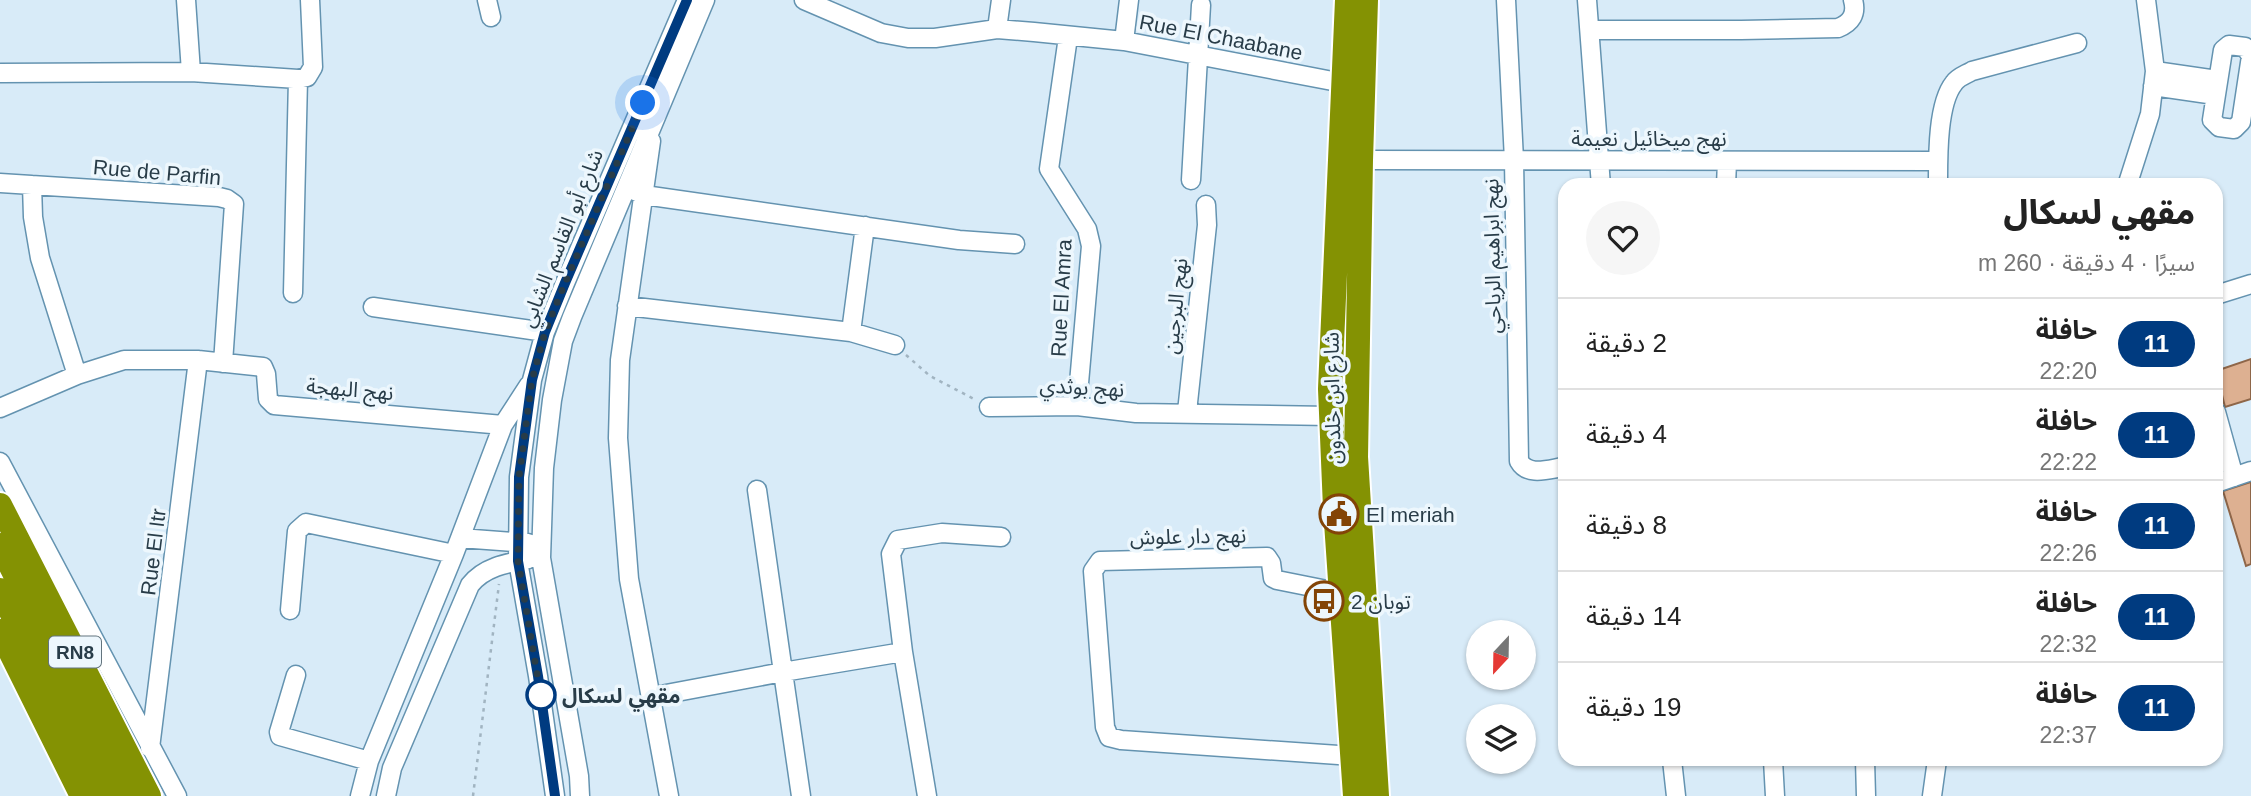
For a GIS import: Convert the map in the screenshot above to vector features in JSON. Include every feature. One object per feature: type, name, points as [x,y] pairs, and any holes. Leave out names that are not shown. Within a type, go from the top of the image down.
[{"type":"highway","name":"شارع ابن خلدون","points":[[1347,0],[1330,351],[1331,416],[1355,796]]},
{"type":"highway","name":"شارع ابن خلدون","points":[[1366,0],[1356,457],[1377,796]]},
{"type":"highway","name":"RN8","points":[[0,505],[149,796]]},
{"type":"highway","name":"RN8","points":[[0,545],[103,796]]},
{"type":"highway","name":"RN8","points":[[0,590],[128,796]]},
{"type":"highway","points":[[0,631],[82,796]]},
{"type":"street","points":[[186,0],[191,72]]},
{"type":"street","points":[[0,74],[191,72],[298,79],[307,77],[313,67],[310,0]]},
{"type":"street","name":"شارع أبو القاسم الشابي","points":[[580,796],[542,550],[544,468],[552,400],[564,341],[617,183],[687,0]]},
{"type":"street","name":"شارع أبو القاسم الشابي","points":[[555,796],[538,676],[513,557],[519,477],[532,380],[545,332],[617,183],[654,119],[705,0]]},
{"type":"street","name":"Rue El Chaabane","points":[[804,0],[881,33],[908,38],[935,38],[997,29],[1124,41],[1343,83]]},
{"type":"street","points":[[997,29],[1001,0]]},
{"type":"street","points":[[1124,41],[1129,0]]},
{"type":"street","name":"نهج ابراهيم الرياحي","points":[[1506,0],[1514,160],[1519,461],[1530,471],[1558,468]]},
{"type":"street","points":[[1587,0],[1601,178]]},
{"type":"street","points":[[1590,30],[1838,28],[1850,21],[1854,14],[1853,0]]},
{"type":"street","points":[[2130,178],[2150,114],[2154,78],[2146,0]]},
{"type":"street","points":[[1191,180],[1201,5]]},
{"type":"street","name":"Rue El Amra","points":[[1068,37],[1049,169],[1087,229],[1091,246],[1077,406]]},
{"type":"street","points":[[1938,178],[1944,106],[1952,85],[1959,78],[1972,71],[2077,43]]},
{"type":"street","points":[[2154,78],[2216,87]]},
{"type":"street","points":[[293,293],[298,79]]},
{"type":"street","points":[[654,119],[620,360],[618,438],[629,579],[669,796]]},
{"type":"street","name":"نهج ميخائيل نعيمة","points":[[1361,160],[1938,161]]},
{"type":"street","points":[[1726,178],[1727,161]]},
{"type":"street","name":"Rue de Parfin","points":[[0,183],[219,197],[234,204],[223,363]]},
{"type":"street","points":[[617,183],[645,195],[959,240],[1015,244]]},
{"type":"street","points":[[32,185],[33,217],[40,258],[78,375]]},
{"type":"street","name":"نهج البرجين","points":[[1187,412],[1207,225],[1206,205]]},
{"type":"street","points":[[851,332],[865,226]]},
{"type":"street","points":[[2223,293],[2251,284]]},
{"type":"street","points":[[627,306],[851,332],[895,345]]},
{"type":"street","points":[[373,307],[545,332]]},
{"type":"street","points":[[0,408],[78,375],[124,360],[198,360],[223,363]]},
{"type":"street","name":"Rue El Itr","points":[[150,748],[198,360]]},
{"type":"street","name":"نهج البهجة","points":[[223,363],[263,367],[268,400],[274,405],[503,425]]},
{"type":"street","points":[[360,796],[369,761],[503,425],[532,380]]},
{"type":"street","name":"نهج بوثدي","points":[[989,407],[1077,406],[1108,411],[1331,416]]},
{"type":"street","points":[[2223,437],[2234,477]]},
{"type":"street","points":[[0,462],[177,796]]},
{"type":"street","points":[[2223,481],[2251,471]]},
{"type":"street","points":[[757,490],[801,796]]},
{"type":"street","points":[[290,610],[297,531],[306,523],[513,557]]},
{"type":"street","points":[[927,796],[903,652],[891,554],[898,540],[906,537],[942,533],[1001,537]]},
{"type":"street","points":[[386,796],[392,768],[470,585],[486,570],[513,557],[542,550]]},
{"type":"street","name":"نهج دار علوش","points":[[1342,593],[1277,580],[1273,578],[1271,563],[1267,557],[1100,561],[1093,571],[1105,727],[1109,737],[1353,756]]},
{"type":"street","points":[[650,696],[903,652]]},
{"type":"street","points":[[296,675],[280,736],[369,761]]},
{"type":"street","points":[[1673,766],[1676,796]]},
{"type":"street","points":[[1773,766],[1775,796]]},
{"type":"street","points":[[1865,766],[1866,796]]},
{"type":"street","points":[[1932,796],[1936,766]]},
{"type":"path","points":[[895,345],[930,376],[989,407]]},
{"type":"path","points":[[473,796],[513,557]]},
{"type":"building","points":[[2251,359],[2251,399],[2225,407],[2223,369]]},
{"type":"building","points":[[2251,482],[2251,564],[2246,566],[2223,491]]},
{"type":"bus line","name":"11","points":[[555,796],[518,561],[519,477],[532,380],[545,332],[687,0]]},
{"type":"place","name":"El meriah","points":[[1339,514]]},
{"type":"place","name":"توبان 2","points":[[1324,601]]},
{"type":"place","name":"مقهي لسكال","points":[[541,695]]},
{"type":"route","points":[[541,695],[542,703],[518,561],[519,477],[532,380],[545,332],[643,103]]}]
